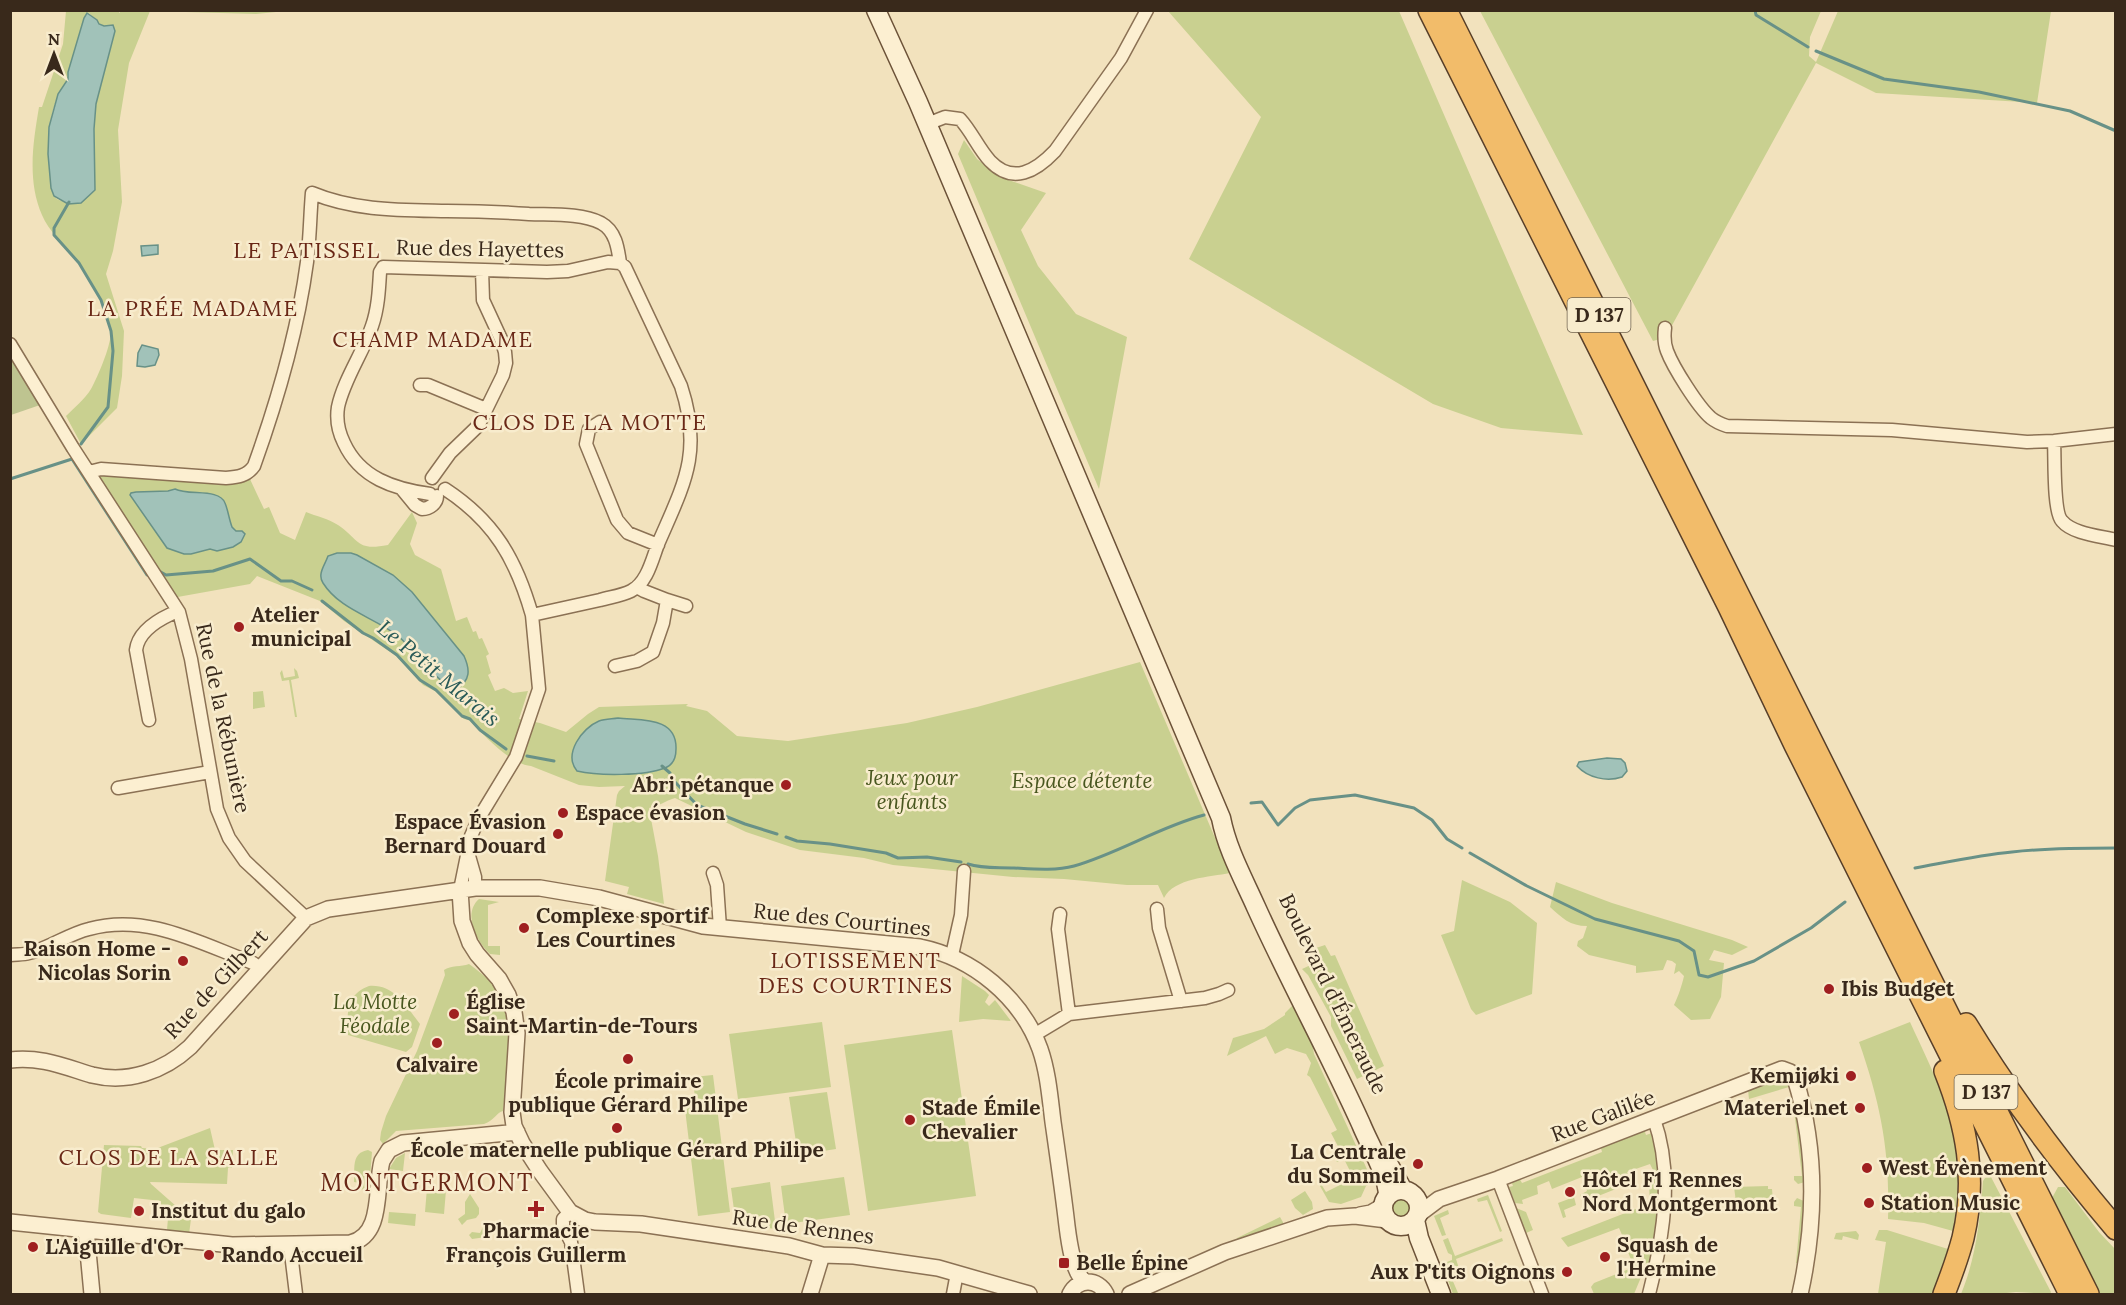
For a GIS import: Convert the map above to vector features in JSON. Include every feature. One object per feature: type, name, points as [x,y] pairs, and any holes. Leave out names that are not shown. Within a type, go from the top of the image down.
[{"type":"highway","name":"D 137","points":[[1429,10],[1729,607],[2088,1294]]},
{"type":"highway","name":"D 137","points":[[1446,10],[1877,892],[2070,1294]]},
{"type":"highway","points":[[1877,892],[1925,951],[1987,1058],[2063,1164],[2115,1229]]},
{"type":"highway","points":[[1877,892],[1899,967],[1945,1072],[1964,1125],[1970,1176],[1968,1209],[1963,1238],[1944,1294]]},
{"type":"main road","name":"Boulevard d'Émeraude","points":[[876,10],[927,124],[1221,818],[1232,830],[1304,990],[1354,1088],[1394,1178],[1409,1241],[1430,1294]]},
{"type":"main road","name":"Boulevard d'Émeraude","points":[[1401,1209],[1419,1238],[1441,1294]]},
{"type":"street","points":[[927,124],[945,117],[960,119],[991,162],[999,168],[1010,173],[1031,171],[1042,165],[1054,152],[1121,58],[1147,10]]},
{"type":"street","points":[[89,472],[101,469],[237,478],[250,471],[269,422],[300,299],[308,253],[312,194],[378,210],[486,212],[581,218],[602,223],[609,229],[615,240],[620,263],[625,267],[681,386],[691,425],[690,459],[686,478],[643,579],[637,587],[622,594],[532,615]]},
{"type":"street","name":"Rue des Hayettes","points":[[439,491],[437,501],[433,504],[423,509],[415,505],[400,487],[378,480],[360,468],[343,442],[338,427],[337,417],[342,396],[373,325],[380,272],[383,267],[548,272],[568,271],[608,262],[620,263]]},
{"type":"street","points":[[430,479],[450,453],[473,432],[503,375],[506,363],[501,339],[483,300],[482,270]]},
{"type":"street","points":[[1665,328],[1666,349],[1685,382],[1704,411],[1712,419],[1727,426],[1892,430],[2002,441],[2054,441],[2115,434]]},
{"type":"street","name":"Rue de la Rébunière","points":[[10,344],[179,612],[191,659],[217,809],[229,838],[245,861],[306,918]]},
{"type":"street","points":[[420,385],[428,385],[486,409]]},
{"type":"street","points":[[600,422],[589,429],[586,444],[617,520],[628,533],[658,545]]},
{"type":"street","points":[[2054,441],[2056,507],[2062,522],[2071,528],[2115,540]]},
{"type":"street","points":[[439,491],[450,453]]},
{"type":"street","points":[[400,487],[440,478],[439,491]]},
{"type":"street","points":[[439,491],[469,508],[489,525],[506,549],[528,598],[532,615],[538,689],[516,757],[479,818],[471,836],[468,852],[468,889],[462,921],[470,943],[499,979],[514,1012],[517,1043],[512,1112],[517,1132],[540,1171],[570,1212],[562,1223],[571,1242],[578,1294]]},
{"type":"street","points":[[637,587],[686,606]]},
{"type":"street","points":[[615,666],[637,661],[653,652],[663,623],[667,600]]},
{"type":"street","points":[[149,720],[136,642],[143,633],[171,614]]},
{"type":"street","points":[[117,788],[210,772]]},
{"type":"street","points":[[951,955],[961,915],[964,871]]},
{"type":"street","points":[[713,873],[717,885],[720,928]]},
{"type":"street","name":"Rue des Courtines","points":[[468,889],[514,886],[568,891],[720,928],[913,946],[951,955],[968,964],[1002,991],[1017,1008],[1034,1035],[1043,1060],[1070,1246],[1069,1262],[1073,1291]]},
{"type":"street","points":[[306,918],[328,909],[468,889]]},
{"type":"street","points":[[1157,909],[1159,928],[1181,1001]]},
{"type":"street","points":[[1060,914],[1058,929],[1069,1014]]},
{"type":"street","name":"Rue de Gilbert","points":[[10,1060],[42,1060],[93,1075],[112,1078],[129,1077],[171,1062],[190,1047],[306,918]]},
{"type":"street","points":[[10,955],[37,951],[86,929],[102,925],[131,924],[168,930],[253,963],[260,968]]},
{"type":"street","points":[[1034,1035],[1069,1014],[1181,1001],[1219,994],[1228,990]]},
{"type":"street","name":"Rue Galilée","points":[[1401,1209],[1498,1179],[1782,1069],[1790,1072],[1795,1078],[1810,1148],[1813,1192],[1811,1228],[1800,1294]]},
{"type":"street","points":[[1649,1294],[1660,1247],[1665,1200],[1663,1161],[1654,1119]]},
{"type":"street","points":[[10,1222],[232,1245],[356,1242],[370,1230],[375,1215],[382,1161],[394,1146],[412,1142],[517,1132]]},
{"type":"street","points":[[1498,1179],[1542,1294]]},
{"type":"street","points":[[1128,1294],[1225,1252],[1331,1216],[1354,1216],[1401,1209]]},
{"type":"street","name":"Rue de Rennes","points":[[570,1212],[585,1220],[595,1222],[652,1226],[789,1246],[822,1255],[844,1254],[880,1259],[957,1273],[1029,1294]]},
{"type":"street","points":[[86,1230],[92,1294]]},
{"type":"street","points":[[290,1245],[296,1294]]},
{"type":"street","points":[[810,1294],[822,1255]]},
{"type":"street","points":[[953,1294],[957,1273]]},
{"type":"street","points":[[1073,1291],[1095,1283],[1106,1294],[1114,1294]]},
{"type":"green space","points":[[123,10],[286,11],[256,14],[150,11],[129,63],[118,130],[122,202],[113,251],[106,274],[124,331],[122,376],[117,408],[81,444],[66,416],[86,396],[94,383],[108,346],[110,325],[89,277],[49,228],[42,215],[34,188],[33,148],[39,107],[42,107],[63,44],[66,11],[119,11],[119,13]],"holes":[[[89,13],[99,24],[109,25],[115,31],[96,104],[95,190],[81,203],[63,201],[55,197],[51,186],[49,165],[51,117],[58,95],[68,78],[76,45]]]},
{"type":"green space","points":[[1168,11],[1399,11],[1583,435],[1501,428],[1433,404],[1189,259],[1261,117]]},
{"type":"green space","points":[[1480,11],[1821,11],[1810,37],[1809,56],[1816,62],[1838,11],[2051,11],[2037,103],[1876,93],[1816,63],[1670,329],[1664,338],[1653,341]]},
{"type":"green space","points":[[964,140],[977,159],[1000,177],[1046,193],[1021,230],[1038,266],[1076,314],[1127,337],[1099,489],[958,154]]},
{"type":"green space","points":[[11,357],[40,405],[10,415]]},
{"type":"green space","points":[[103,473],[249,477],[264,509],[269,507],[280,533],[295,540],[306,512],[334,523],[364,546],[388,545],[412,512],[417,523],[410,544],[415,555],[441,569],[456,621],[467,617],[473,632],[476,631],[479,639],[482,638],[489,654],[486,656],[491,673],[488,675],[495,691],[504,688],[513,693],[528,691],[519,719],[566,732],[599,707],[688,704],[686,706],[707,711],[737,736],[788,741],[907,723],[977,707],[1140,662],[1230,873],[1184,882],[1169,891],[1164,898],[1158,885],[1013,877],[893,865],[864,858],[800,850],[746,832],[675,798],[649,808],[664,904],[627,894],[629,887],[605,881],[617,795],[625,786],[579,785],[515,760],[498,748],[469,720],[464,719],[435,691],[423,685],[395,655],[344,621],[320,601],[257,576],[250,584],[172,598],[93,476]]},
{"type":"green space","points":[[294,668],[299,678],[291,680],[297,717],[295,717],[289,680],[282,681],[280,673],[282,670],[284,678],[295,676]]},
{"type":"green space","points":[[263,691],[265,707],[253,709],[253,692]]},
{"type":"green space","points":[[1462,880],[1510,902],[1537,923],[1532,994],[1476,1015],[1471,1009],[1441,935],[1454,931]]},
{"type":"green space","points":[[1556,882],[1612,903],[1748,947],[1732,955],[1714,950],[1709,960],[1724,963],[1721,997],[1710,1019],[1691,1020],[1674,1005],[1684,976],[1679,971],[1674,974],[1676,964],[1672,961],[1667,960],[1663,970],[1636,973],[1636,966],[1589,955],[1577,946],[1587,926],[1571,923],[1550,907]]},
{"type":"green space","points":[[479,899],[499,902],[488,905],[488,946],[500,946],[500,955],[490,954],[485,949],[473,928],[472,912]]},
{"type":"green space","points":[[1325,945],[1331,956],[1335,955],[1384,1066],[1357,1079],[1331,1026],[1331,1017],[1308,975],[1302,969],[1315,963],[1316,948]]},
{"type":"green space","points":[[469,964],[494,986],[507,1014],[509,1063],[503,1111],[484,1124],[396,1131],[383,1144],[380,1140],[386,1116],[417,1051],[445,975],[444,970]]},
{"type":"green space","points":[[962,976],[989,995],[985,1002],[989,1006],[995,1000],[1011,1021],[983,1019],[959,1022]]},
{"type":"green space","name":"La Motte Féodale","points":[[369,986],[378,986],[392,992],[420,1024],[412,1047],[406,1052],[348,1035],[348,1012],[352,999]]},
{"type":"green space","points":[[1294,1004],[1312,1042],[1314,1054],[1371,1178],[1370,1184],[1366,1186],[1361,1197],[1341,1204],[1329,1202],[1320,1186],[1321,1184],[1326,1192],[1346,1182],[1343,1175],[1350,1171],[1344,1159],[1337,1162],[1334,1155],[1341,1152],[1331,1133],[1337,1130],[1307,1075],[1311,1063],[1306,1054],[1287,1048],[1275,1054],[1266,1036],[1227,1056],[1233,1038],[1264,1029],[1285,1015]]},
{"type":"green space","points":[[822,1022],[831,1087],[738,1099],[729,1034]]},
{"type":"green space","points":[[1910,1022],[1941,1092],[1953,1129],[1958,1167],[1953,1231],[1924,1223],[1888,1219],[1886,1150],[1883,1129],[1859,1042]]},
{"type":"green space","name":"Stade Émile Chevalier","points":[[952,1030],[976,1196],[868,1211],[844,1045]]},
{"type":"green space","points":[[713,1075],[730,1212],[698,1216],[684,1101],[695,1099],[693,1077]]},
{"type":"green space","points":[[1782,1076],[1787,1079],[1789,1087],[1749,1099],[1748,1090]]},
{"type":"green space","points":[[827,1092],[836,1149],[798,1155],[789,1097]]},
{"type":"green space","points":[[1788,1102],[1795,1102],[1800,1117],[1805,1182],[1798,1184],[1794,1176],[1802,1176],[1794,1110],[1786,1111],[1785,1106]]},
{"type":"green space","points":[[210,1128],[215,1150],[233,1150],[232,1168],[228,1168],[227,1184],[150,1182],[185,1214],[185,1217],[191,1219],[189,1234],[167,1230],[168,1218],[161,1208],[161,1201],[134,1198],[131,1218],[98,1212],[104,1145],[141,1146],[155,1149]]},
{"type":"green space","points":[[1644,1129],[1646,1135],[1652,1133],[1654,1136],[1659,1188],[1649,1271],[1644,1270],[1634,1294],[1594,1294],[1591,1287],[1594,1283],[1634,1267],[1628,1252],[1631,1250],[1619,1228],[1568,1247],[1561,1238],[1651,1203],[1647,1177],[1655,1174],[1650,1164],[1627,1172],[1631,1183],[1583,1202],[1580,1195],[1587,1191],[1582,1177],[1552,1189],[1549,1181],[1537,1186],[1538,1194],[1522,1200],[1523,1204],[1515,1203],[1509,1187],[1513,1186],[1511,1181],[1518,1176],[1522,1183],[1602,1152],[1600,1144]]},
{"type":"green space","points":[[368,1150],[372,1152],[369,1190],[359,1189],[360,1183],[354,1182],[355,1162],[359,1154]]},
{"type":"green space","points":[[405,1153],[403,1171],[389,1169],[396,1158]]},
{"type":"green space","points":[[844,1177],[850,1215],[786,1224],[781,1186]]},
{"type":"green space","points":[[1991,1177],[2050,1294],[2016,1292],[1961,1294],[1974,1253],[1983,1181]]},
{"type":"green space","points":[[770,1182],[776,1229],[736,1224],[731,1188]]},
{"type":"green space","points":[[1768,1186],[1768,1189],[1772,1189],[1773,1202],[1736,1202],[1734,1187]]},
{"type":"green space","points":[[2058,1187],[2065,1187],[2115,1249],[2115,1294],[2098,1294],[2052,1198]]},
{"type":"green space","points":[[427,1188],[446,1190],[444,1214],[425,1212]]},
{"type":"green space","points":[[1305,1191],[1312,1202],[1313,1209],[1303,1215],[1295,1208],[1291,1200]]},
{"type":"green space","points":[[470,1194],[479,1208],[479,1214],[462,1225],[458,1219],[465,1214],[465,1202]]},
{"type":"green space","points":[[1488,1195],[1502,1231],[1500,1232],[1487,1200],[1478,1202],[1477,1199]]},
{"type":"green space","points":[[1574,1197],[1576,1205],[1564,1210],[1566,1217],[1563,1218],[1558,1203]]},
{"type":"green space","points":[[1401,1198],[1408,1201],[1411,1208],[1408,1215],[1401,1218],[1394,1215],[1391,1208],[1394,1201]]},
{"type":"green space","points":[[1797,1198],[1806,1202],[1801,1264],[1796,1263],[1801,1207],[1794,1206]]},
{"type":"green space","points":[[1516,1208],[1526,1212],[1533,1230],[1526,1233]]},
{"type":"green space","points":[[1448,1210],[1449,1214],[1440,1218],[1446,1235],[1442,1236],[1434,1216]]},
{"type":"green space","points":[[389,1212],[416,1214],[415,1226],[388,1223]]},
{"type":"green space","points":[[1280,1217],[1284,1224],[1235,1239]]},
{"type":"green space","points":[[485,1223],[490,1234],[486,1237],[472,1239],[469,1235],[472,1232],[480,1233]]},
{"type":"green space","points":[[1879,1230],[1887,1230],[1948,1249],[1932,1294],[1878,1294],[1886,1242],[1875,1240]]},
{"type":"green space","points":[[1856,1231],[1859,1235],[1858,1240],[1843,1236],[1842,1240],[1834,1239],[1836,1233]]},
{"type":"green space","points":[[1448,1238],[1455,1256],[1502,1238],[1503,1241],[1456,1259],[1461,1275],[1452,1279],[1458,1293],[1453,1294],[1442,1264],[1452,1260],[1452,1255],[1448,1253],[1443,1240]]},
{"type":"water","points":[[87,13],[99,24],[113,25],[115,31],[96,104],[95,190],[81,203],[68,204],[54,196],[51,188],[48,154],[49,127],[58,94],[68,79],[68,72]]},
{"type":"water","points":[[158,245],[158,254],[142,256],[141,246]]},
{"type":"water","points":[[142,345],[158,349],[159,355],[155,365],[137,366],[138,353]]},
{"type":"water","points":[[175,489],[217,495],[222,498],[232,527],[245,534],[241,542],[233,547],[217,551],[210,549],[191,554],[167,548],[130,495],[136,492]]},
{"type":"water","points":[[337,553],[357,555],[393,575],[412,592],[464,656],[468,674],[461,686],[456,689],[449,686],[398,636],[348,607],[330,592],[321,580],[321,573],[328,556]]},
{"type":"water","points":[[618,718],[646,720],[664,725],[675,738],[675,758],[672,763],[656,771],[634,774],[577,771],[572,757],[576,742],[581,735],[599,721]]},
{"type":"water","points":[[1607,758],[1621,759],[1625,763],[1627,771],[1622,777],[1598,778],[1577,766],[1579,762]]},
{"type":"waterway","points":[[1755,10],[1756,15],[1808,47]]},
{"type":"waterway","points":[[1816,51],[1884,79],[1979,92],[2070,111],[2116,131]]},
{"type":"waterway","name":"Le Petit Marais","points":[[69,202],[54,228],[54,235],[79,263],[101,300],[111,331],[113,351],[108,407],[81,444]]},
{"type":"waterway","name":"Le Petit Marais","points":[[10,479],[72,459],[149,575]]},
{"type":"waterway","name":"Le Petit Marais","points":[[159,571],[166,575],[213,571],[250,559],[281,581],[292,581],[312,590]]},
{"type":"waterway","name":"Le Petit Marais","points":[[322,601],[363,633],[397,655],[420,680],[436,690],[462,716],[470,719],[480,730],[506,749]]},
{"type":"waterway","name":"Le Petit Marais","points":[[527,756],[554,761]]},
{"type":"waterway","name":"Le Petit Marais","points":[[662,766],[670,773]]},
{"type":"waterway","name":"Le Petit Marais","points":[[675,782],[697,805],[777,834]]},
{"type":"waterway","name":"Le Petit Marais","points":[[1251,803],[1262,802],[1278,825],[1295,808],[1310,800],[1355,795],[1414,808],[1432,820],[1447,839],[1462,848]]},
{"type":"waterway","name":"Le Petit Marais","points":[[968,864],[991,868],[1067,868],[1091,861],[1171,826],[1204,815]]},
{"type":"waterway","name":"Le Petit Marais","points":[[786,837],[797,841],[886,853],[898,858],[927,857],[961,862]]},
{"type":"waterway","name":"Le Petit Marais","points":[[1915,868],[2000,853],[2064,848],[2116,848]]},
{"type":"waterway","name":"Le Petit Marais","points":[[1470,853],[1527,886],[1595,919],[1679,941],[1694,951],[1699,975],[1708,977],[1754,961],[1811,928],[1845,902]]},
{"type":"place","name":"Atelier municipal","points":[[239,627]]},
{"type":"place","name":"Abri pétanque","points":[[786,785]]},
{"type":"place","name":"Espace évasion","points":[[563,813]]},
{"type":"place","name":"Espace Évasion Bernard Douard","points":[[558,834]]},
{"type":"place","name":"Complexe sportif Les Courtines","points":[[524,928]]},
{"type":"place","name":"Raison Home - Nicolas Sorin","points":[[183,961]]},
{"type":"place","name":"Ibis Budget","points":[[1829,989]]},
{"type":"place","name":"Église Saint-Martin-de-Tours","points":[[454,1014]]},
{"type":"place","name":"Calvaire","points":[[437,1043]]},
{"type":"place","name":"École primaire publique Gérard Philipe","points":[[628,1059]]},
{"type":"place","name":"Kemijøki","points":[[1851,1076]]},
{"type":"place","name":"Materiel.net","points":[[1860,1108]]},
{"type":"place","name":"Stade Émile Chevalier","points":[[910,1120]]},
{"type":"place","name":"École maternelle publique Gérard Philipe","points":[[617,1128]]},
{"type":"place","name":"La Centrale du Sommeil","points":[[1418,1164]]},
{"type":"place","name":"West Évènement","points":[[1867,1168]]},
{"type":"place","name":"Hôtel F1 Rennes Nord Montgermont","points":[[1570,1192]]},
{"type":"place","name":"Station Music","points":[[1869,1203]]},
{"type":"place","name":"Pharmacie François Guillerm","points":[[536,1209]]},
{"type":"place","name":"Institut du galo","points":[[139,1211]]},
{"type":"place","name":"L'Aiguille d'Or","points":[[33,1247]]},
{"type":"place","name":"Rando Accueil","points":[[209,1255]]},
{"type":"place","name":"Squash de l'Hermine","points":[[1605,1257]]},
{"type":"place","name":"Belle Épine","points":[[1064,1263]]},
{"type":"place","name":"Aux P'tits Oignons","points":[[1567,1272]]},
{"type":"district","name":"LE PATISSEL","points":[[307,250]]},
{"type":"district","name":"LA PRÉE MADAME","points":[[193,308]]},
{"type":"district","name":"CHAMP MADAME","points":[[433,339]]},
{"type":"district","name":"CLOS DE LA MOTTE","points":[[590,422]]},
{"type":"district","name":"LOTISSEMENT DES COURTINES","points":[[856,972]]},
{"type":"district","name":"CLOS DE LA SALLE","points":[[169,1157]]},
{"type":"district","name":"MONTGERMONT","points":[[427,1183]]},
{"type":"park label","name":"Espace détente","points":[[1082,781]]},
{"type":"park label","name":"Jeux pour enfants","points":[[912,790]]}]
